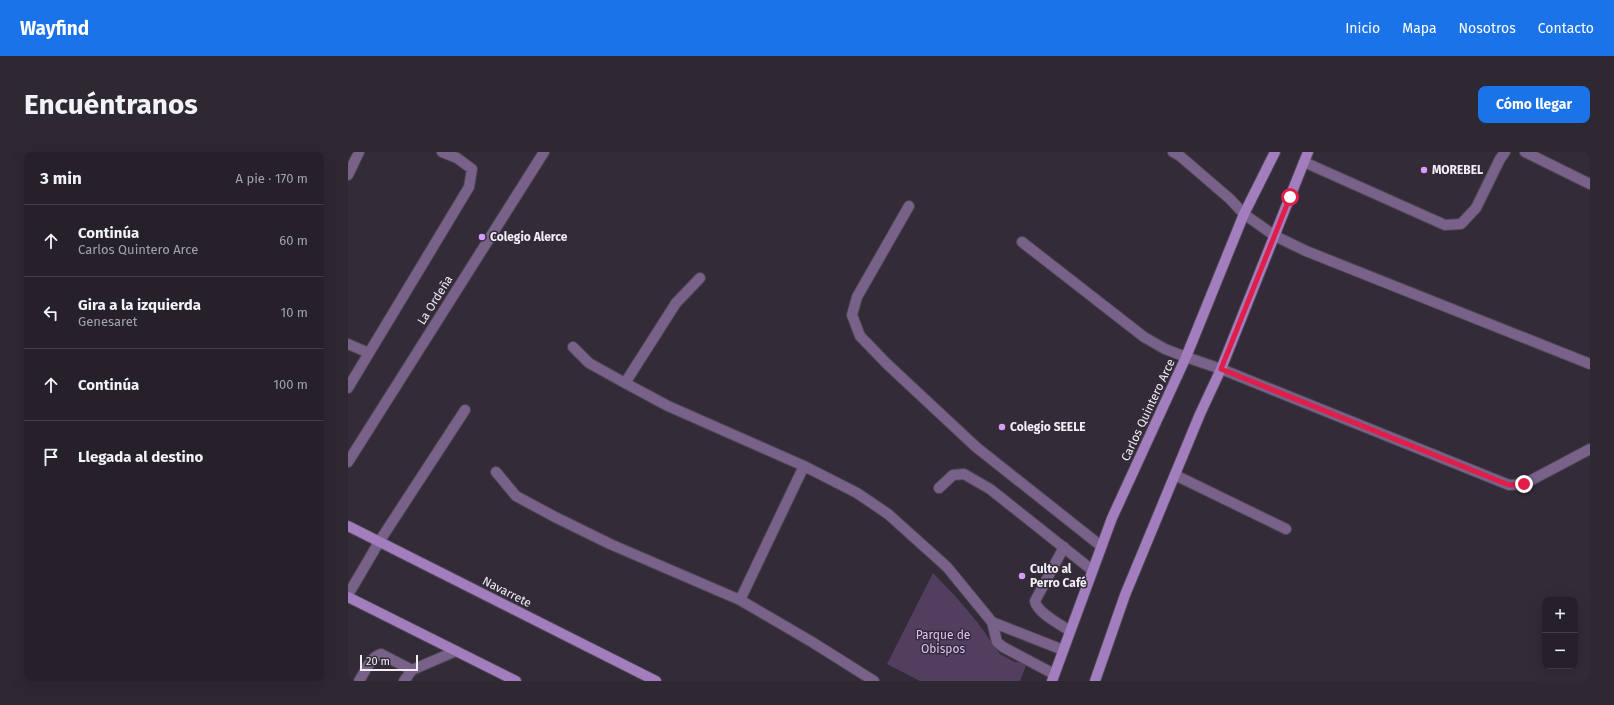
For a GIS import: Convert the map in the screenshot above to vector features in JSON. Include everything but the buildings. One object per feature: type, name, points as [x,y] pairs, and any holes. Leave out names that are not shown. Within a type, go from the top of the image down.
[{"type":"main road","name":"Carlos Quintero Arce","points":[[1053,677],[1112,518],[1186,357],[1244,214],[1275,152]]},
{"type":"main road","points":[[1095,681],[1125,595],[1200,414],[1221,369],[1308,152]]},
{"type":"main road","name":"Navarrete","points":[[348,526],[656,681]]},
{"type":"main road","points":[[348,596],[516,681]]},
{"type":"street","points":[[348,175],[359,152]]},
{"type":"street","points":[[348,387],[468,187],[472,170],[457,158],[442,152]]},
{"type":"street","points":[[1173,152],[1180,156],[1208,180],[1244,214],[1275,236],[1306,251],[1590,364]]},
{"type":"street","points":[[1304,162],[1445,225],[1461,224],[1476,208],[1500,159],[1505,152]]},
{"type":"street","points":[[1525,152],[1590,184]]},
{"type":"street","name":"La Ordeña","points":[[348,462],[541,154]]},
{"type":"street","points":[[909,206],[858,296],[852,315],[860,336],[886,363],[976,447],[1101,546]]},
{"type":"street","points":[[1022,242],[1144,337],[1166,349],[1221,369],[1509,485],[1524,484],[1590,449]]},
{"type":"street","points":[[625,383],[676,303],[700,278]]},
{"type":"street","points":[[348,344],[369,353]]},
{"type":"street","points":[[573,347],[589,363],[668,406],[804,466],[857,494],[888,514],[947,568],[992,622],[997,642],[1003,647],[1030,661],[1053,677]]},
{"type":"street","points":[[348,596],[379,542],[465,410]]},
{"type":"street","points":[[740,600],[804,466]]},
{"type":"street","points":[[496,472],[516,496],[610,544],[740,600],[812,642],[874,681]]},
{"type":"street","points":[[939,488],[953,475],[964,474],[990,489],[1092,570]]},
{"type":"street","points":[[1175,475],[1286,529]]},
{"type":"street","points":[[1064,547],[1035,602],[1040,611],[1070,631]]},
{"type":"street","points":[[992,622],[1063,650]]},
{"type":"street","points":[[404,681],[412,670],[456,651]]},
{"type":"street","points":[[359,681],[376,655],[381,654],[412,670]]},
{"type":"green space","name":"Parque de Obispos","points":[[933,573],[978,623],[1000,654],[1015,662],[1027,663],[1020,681],[920,681],[887,664]]},
{"type":"place","name":"MOREBEL","points":[[1424,170]]},
{"type":"place","name":"Colegio Alerce","points":[[482,237]]},
{"type":"place","name":"Colegio SEELE","points":[[1002,427]]},
{"type":"place","name":"Culto al Perro Café","points":[[1022,576]]},
{"type":"route","points":[[1290,197],[1221,369],[1509,485],[1524,484]]}]
